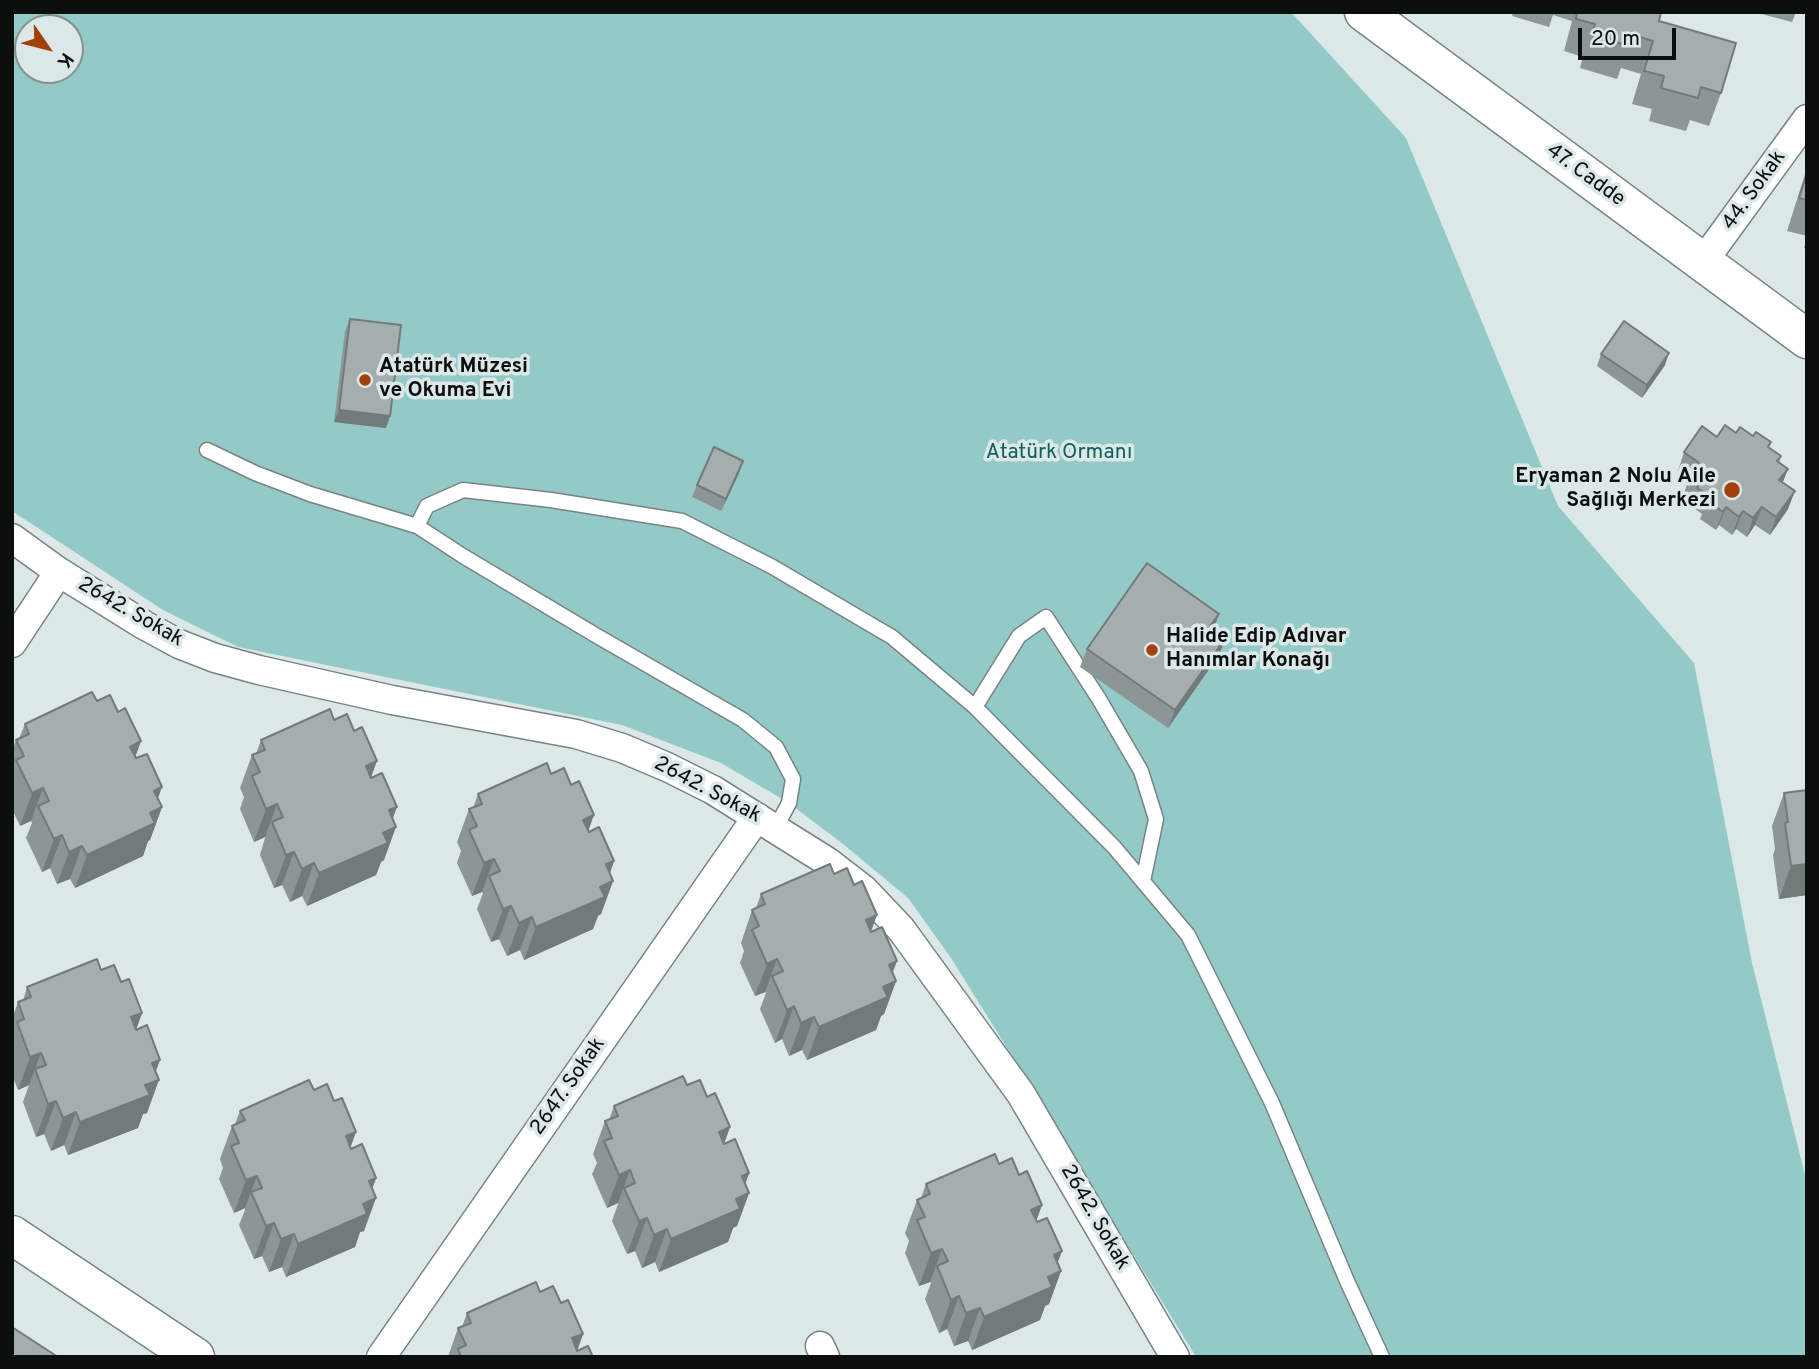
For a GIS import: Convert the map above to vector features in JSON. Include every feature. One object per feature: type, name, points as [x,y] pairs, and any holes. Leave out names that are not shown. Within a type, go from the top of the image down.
[{"type":"street","name":"47. Cadde","points":[[1377,16],[1807,339]]},
{"type":"street","name":"44. Sokak","points":[[1702,262],[1807,119]]},
{"type":"street","name":"2642. Sokak","points":[[12,538],[59,572],[162,636],[215,658],[392,700],[576,734],[622,748],[667,766],[712,790],[828,862],[884,909],[901,929],[1021,1094],[1175,1357]]},
{"type":"street","points":[[12,643],[59,572]]},
{"type":"street","name":"2647. Sokak","points":[[381,1357],[766,823]]},
{"type":"street","points":[[12,1235],[188,1355]]},
{"type":"lane","points":[[207,450],[310,494],[417,526],[474,563],[743,720],[776,747],[793,779],[789,803],[766,823]]},
{"type":"lane","points":[[417,526],[427,506],[463,490],[551,500],[682,521],[771,566],[892,637],[975,707],[1114,847],[1188,935],[1272,1103],[1382,1357]]},
{"type":"lane","points":[[975,707],[1019,636],[1046,617],[1141,771],[1156,818],[1143,881]]},
{"type":"green space","name":"Atatürk Ormanı","points":[[12,12],[1291,12],[1406,138],[1558,506],[1694,663],[1752,963],[1807,1183],[1807,1357],[1196,1357],[951,958],[908,898],[789,803],[721,763],[622,725],[238,647],[163,610],[12,511]]},
{"type":"building","points":[[1577,12],[1661,12],[1659,21],[1736,43],[1721,93],[1701,87],[1698,98],[1661,88],[1664,76],[1644,71],[1653,41],[1633,35],[1629,46],[1592,35],[1595,24],[1576,19]]},
{"type":"building","points":[[1807,173],[1807,200],[1799,198]]},
{"type":"building","name":"Atatürk Müzesi ve Okuma Evi","points":[[350,319],[401,325],[390,416],[339,410]]},
{"type":"building","points":[[1624,321],[1669,353],[1647,385],[1601,354]]},
{"type":"building","name":"Eryaman 2 Nolu Aile Sağlığı Merkezi","points":[[1725,425],[1736,433],[1740,427],[1753,436],[1756,432],[1771,442],[1768,447],[1781,456],[1777,461],[1788,469],[1779,480],[1795,491],[1776,517],[1762,507],[1753,518],[1743,511],[1739,517],[1726,507],[1723,512],[1707,500],[1710,496],[1697,488],[1701,482],[1691,474],[1699,463],[1684,452],[1702,426],[1717,437]]},
{"type":"building","points":[[714,447],[743,461],[726,499],[697,485]]},
{"type":"building","name":"Halide Edip Adıvar Hanımlar Konağı","points":[[1147,563],[1219,614],[1210,626],[1226,637],[1175,710],[1087,649]]},
{"type":"building","points":[[92,692],[97,701],[110,695],[118,712],[125,708],[141,741],[130,747],[136,758],[147,754],[162,787],[154,791],[162,807],[150,813],[155,823],[87,855],[82,846],[69,852],[62,835],[54,839],[38,806],[49,801],[43,788],[32,793],[16,760],[24,756],[16,740],[29,734],[25,724]]},
{"type":"building","points":[[330,709],[334,720],[347,714],[354,731],[362,727],[377,761],[366,766],[371,778],[382,773],[397,807],[389,810],[396,827],[383,833],[388,843],[319,873],[314,863],[302,869],[294,852],[286,855],[272,822],[283,817],[277,804],[266,809],[252,776],[260,772],[252,755],[265,750],[261,740]]},
{"type":"building","points":[[547,763],[551,774],[564,768],[571,785],[579,781],[594,815],[583,820],[589,832],[599,827],[614,861],[606,864],[613,881],[600,887],[605,897],[536,927],[532,917],[519,923],[511,906],[503,909],[489,876],[500,871],[494,859],[484,863],[469,830],[477,826],[469,809],[482,804],[478,794]]},
{"type":"building","points":[[1807,790],[1807,864],[1791,866],[1784,793]]},
{"type":"building","points":[[830,864],[834,874],[847,868],[854,885],[862,881],[877,915],[866,920],[871,932],[882,927],[897,961],[889,965],[896,981],[883,987],[888,997],[819,1027],[814,1017],[801,1023],[794,1006],[787,1010],[772,976],[783,971],[777,959],[767,964],[752,930],[759,926],[752,910],[765,904],[761,894]]},
{"type":"building","points":[[97,959],[101,970],[114,965],[121,982],[129,979],[142,1013],[131,1017],[136,1030],[147,1025],[160,1060],[152,1063],[159,1080],[145,1085],[150,1095],[80,1122],[76,1112],[63,1118],[56,1101],[48,1104],[35,1069],[46,1065],[41,1053],[30,1057],[17,1022],[24,1019],[18,1002],[31,997],[27,987]]},
{"type":"building","points":[[683,1076],[687,1085],[700,1080],[707,1097],[715,1093],[730,1127],[719,1132],[724,1144],[735,1139],[749,1173],[742,1176],[749,1193],[736,1199],[740,1209],[671,1239],[667,1229],[654,1235],[647,1218],[639,1221],[624,1188],[635,1183],[630,1170],[619,1175],[604,1141],[612,1138],[605,1121],[618,1116],[614,1106]]},
{"type":"building","points":[[309,1080],[314,1090],[327,1084],[334,1101],[342,1098],[356,1132],[346,1136],[351,1149],[362,1144],[376,1178],[369,1181],[376,1198],[363,1204],[367,1214],[298,1244],[294,1234],[281,1239],[274,1223],[266,1226],[251,1192],[262,1188],[257,1176],[246,1180],[231,1146],[239,1143],[232,1126],[245,1120],[240,1111]]},
{"type":"building","points":[[995,1154],[999,1164],[1012,1158],[1019,1175],[1027,1171],[1042,1205],[1031,1210],[1037,1222],[1047,1218],[1062,1251],[1054,1255],[1061,1271],[1048,1277],[1052,1287],[984,1317],[980,1308],[966,1313],[959,1296],[951,1300],[937,1266],[948,1261],[942,1249],[931,1253],[917,1220],[925,1217],[917,1200],[930,1194],[926,1184]]},
{"type":"building","points":[[536,1282],[540,1292],[553,1286],[561,1303],[568,1300],[583,1334],[572,1338],[577,1351],[588,1346],[593,1357],[461,1357],[458,1349],[466,1345],[458,1328],[471,1323],[467,1313]]},
{"type":"building","points":[[12,1327],[58,1357],[12,1357]]},
{"type":"place","name":"Atatürk Müzesi ve Okuma Evi","points":[[365,380]]},
{"type":"place","name":"Eryaman 2 Nolu Aile Sağlığı Merkezi","points":[[1732,490]]},
{"type":"place","name":"Halide Edip Adıvar Hanımlar Konağı","points":[[1152,650]]}]
